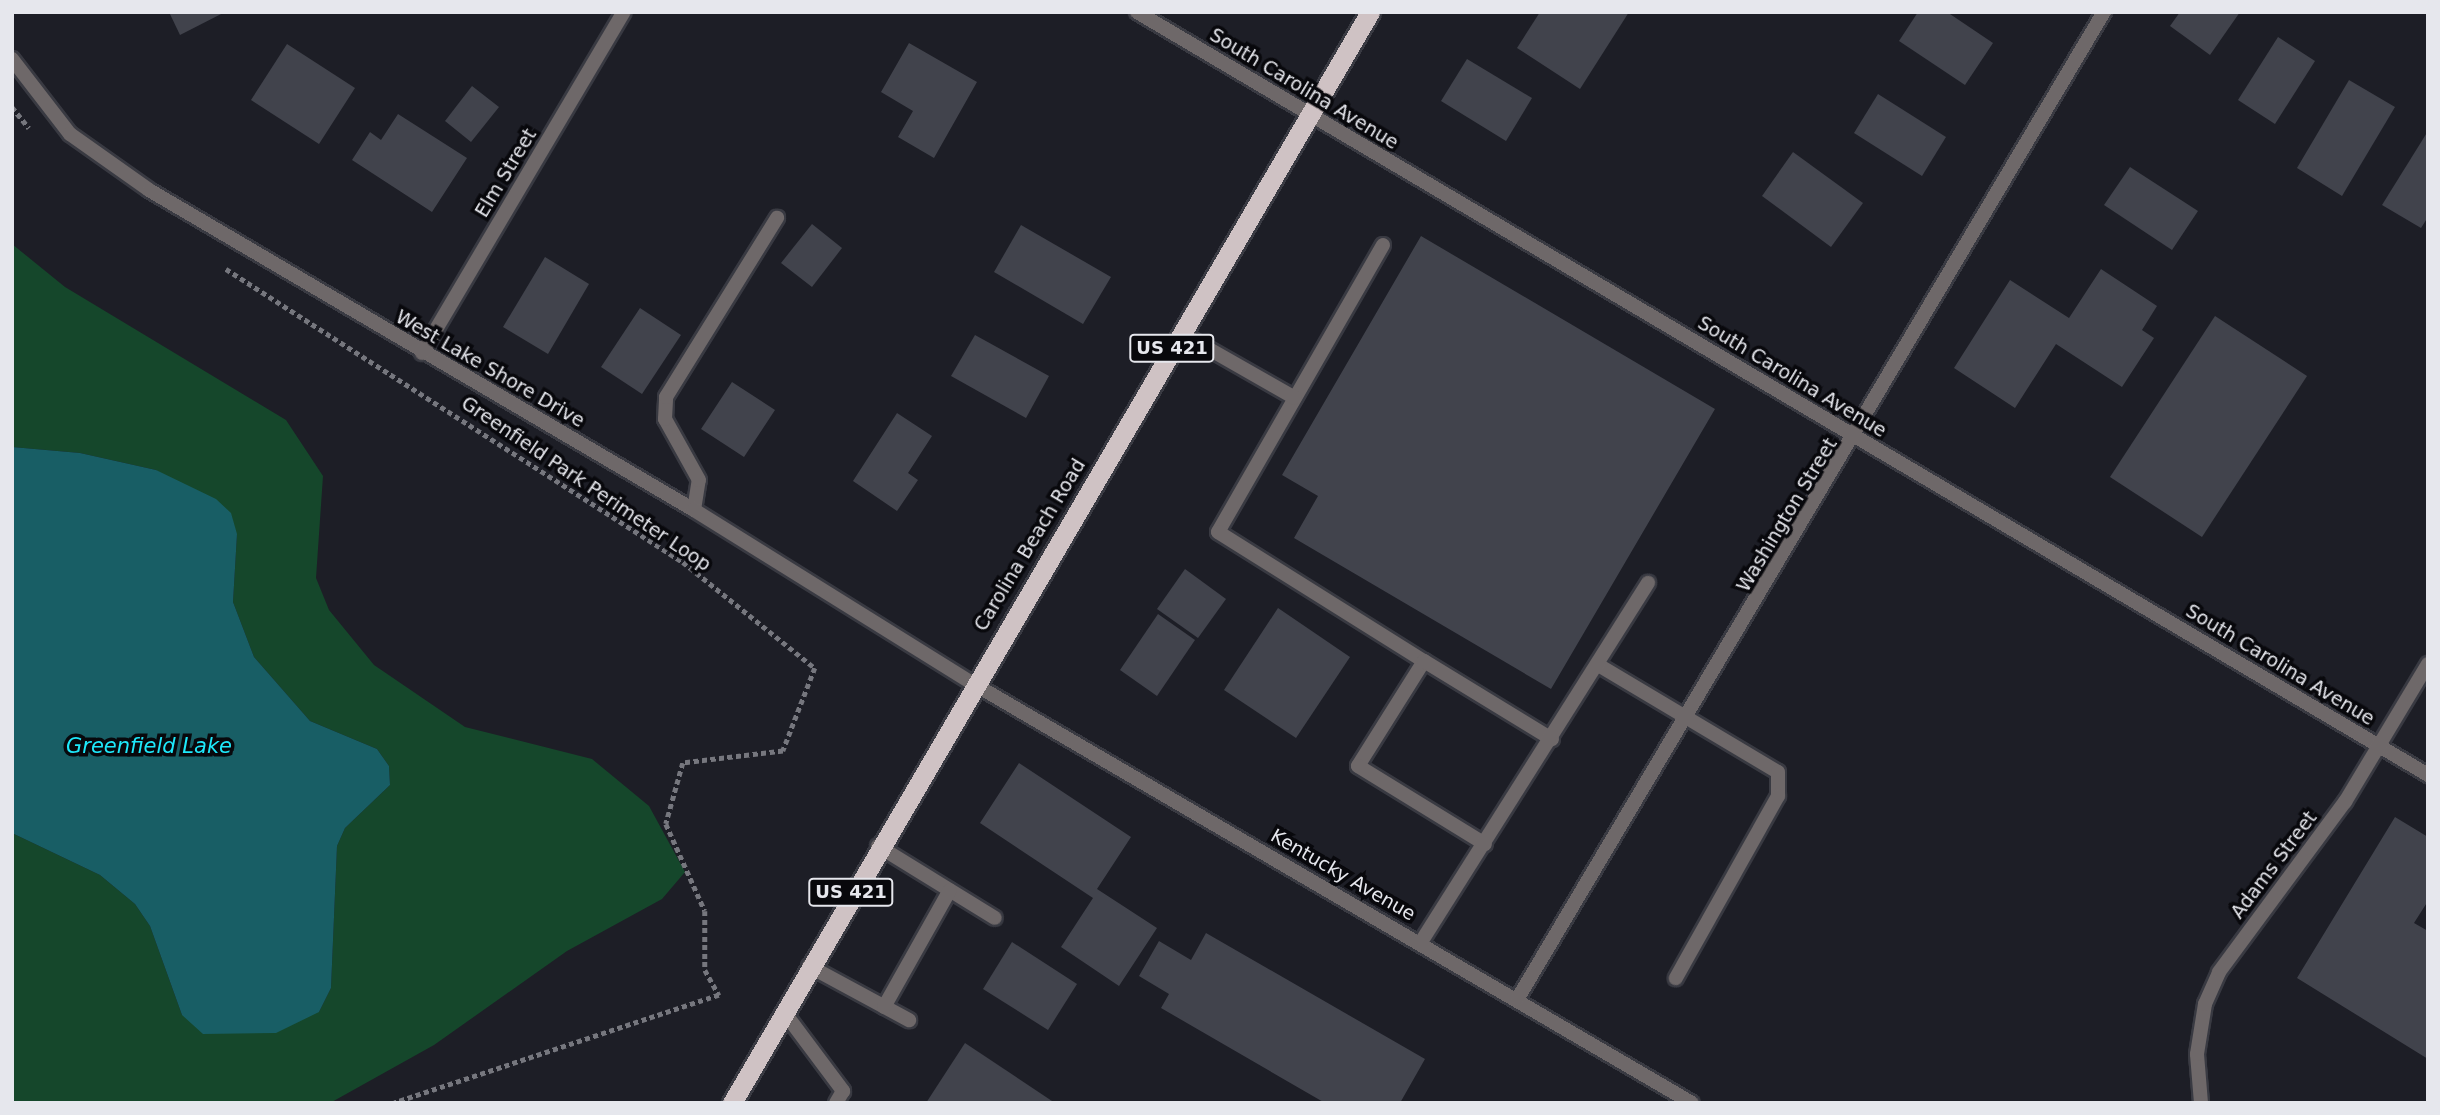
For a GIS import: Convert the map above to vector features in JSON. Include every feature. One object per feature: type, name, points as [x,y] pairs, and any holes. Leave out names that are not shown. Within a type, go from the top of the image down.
[{"type":"highway","name":"Carolina Beach Road","points":[[732,1103],[878,846],[1370,12]]},
{"type":"street","name":"Elm Street","points":[[422,352],[624,12]]},
{"type":"street","name":"South Carolina Avenue","points":[[1138,12],[2428,775]]},
{"type":"street","name":"Washington Street","points":[[1518,998],[1856,437],[2104,12]]},
{"type":"street","name":"West Lake Shore Drive","points":[[12,59],[43,105],[100,158],[422,352],[694,510],[974,684]]},
{"type":"street","points":[[694,510],[699,480],[665,419],[666,397],[777,218]]},
{"type":"street","points":[[1383,245],[1218,532],[1552,740]]},
{"type":"street","points":[[1181,333],[1295,398]]},
{"type":"street","points":[[1421,942],[1600,666],[1648,583]]},
{"type":"street","points":[[1424,661],[1358,766],[1485,844]]},
{"type":"street","name":"Adams Street","points":[[2201,1103],[2197,1054],[2205,1004],[2219,972],[2380,747],[2428,664]]},
{"type":"street","points":[[1600,666],[1778,772],[1778,796],[1676,978]]},
{"type":"street","name":"Kentucky Avenue","points":[[974,684],[1518,998],[1692,1103]]},
{"type":"street","points":[[878,846],[995,918]]},
{"type":"street","points":[[884,1007],[950,890]]},
{"type":"street","points":[[809,966],[909,1020]]},
{"type":"street","points":[[783,1012],[843,1091],[836,1103]]},
{"type":"path","points":[[12,107],[34,134]]},
{"type":"path","name":"Greenfield Park Perimeter Loop","points":[[222,266],[683,562],[815,668],[783,751],[683,763],[666,824],[705,911],[705,970],[719,995],[675,1007],[394,1103]]},
{"type":"green space","points":[[12,244],[65,287],[286,420],[323,476],[316,578],[329,610],[374,665],[465,727],[592,759],[649,806],[685,872],[662,899],[567,951],[434,1045],[330,1103],[12,1103],[12,833],[100,875],[135,904],[150,926],[182,1015],[319,1012],[331,988],[337,846],[345,828],[390,785],[389,766],[377,749],[310,721],[254,657],[233,602],[237,534],[156,470],[80,453],[12,447]]},
{"type":"water","name":"Greenfield Lake","points":[[12,447],[80,453],[156,470],[216,499],[231,513],[237,534],[233,602],[254,657],[310,721],[377,749],[389,766],[390,785],[345,828],[337,846],[331,988],[319,1012],[276,1033],[203,1034],[182,1015],[150,926],[135,904],[100,875],[12,833]]},
{"type":"building","points":[[169,12],[225,12],[180,35]]},
{"type":"building","points":[[1540,12],[1629,12],[1580,89],[1517,48]]},
{"type":"building","points":[[1918,12],[1947,12],[1993,43],[1965,85],[1899,41]]},
{"type":"building","points":[[2180,12],[2240,12],[2210,55],[2170,26]]},
{"type":"building","points":[[2278,37],[2315,61],[2275,124],[2238,100]]},
{"type":"building","points":[[909,43],[977,82],[934,158],[898,137],[913,111],[881,92]]},
{"type":"building","points":[[287,44],[355,88],[319,144],[251,100]]},
{"type":"building","points":[[1467,59],[1532,98],[1506,141],[1441,101]]},
{"type":"building","points":[[2349,80],[2395,107],[2342,196],[2297,168]]},
{"type":"building","points":[[472,86],[499,107],[471,142],[445,121]]},
{"type":"building","points":[[1878,94],[1946,137],[1922,176],[1854,133]]},
{"type":"building","points":[[398,114],[467,158],[432,212],[352,160],[370,132],[381,140]]},
{"type":"building","points":[[2428,131],[2428,217],[2421,228],[2382,205]]},
{"type":"building","points":[[1793,152],[1863,203],[1831,247],[1762,196]]},
{"type":"building","points":[[2130,167],[2198,211],[2172,250],[2104,205]]},
{"type":"building","points":[[812,224],[842,248],[812,287],[781,263]]},
{"type":"building","points":[[1021,225],[1111,277],[1083,324],[994,272]]},
{"type":"building","points":[[1421,236],[1715,409],[1551,689],[1294,538],[1318,496],[1282,475]]},
{"type":"building","points":[[545,257],[589,284],[548,354],[503,327]]},
{"type":"building","points":[[2101,269],[2157,306],[2142,330],[2154,338],[2122,387],[2056,344],[2015,408],[1954,368],[2010,280],[2069,318]]},
{"type":"building","points":[[640,308],[681,335],[642,394],[601,367]]},
{"type":"building","points":[[2215,316],[2307,376],[2202,537],[2110,477]]},
{"type":"building","points":[[975,335],[1049,376],[1026,418],[951,376]]},
{"type":"building","points":[[732,382],[775,410],[744,457],[701,429]]},
{"type":"building","points":[[897,413],[932,436],[908,473],[918,480],[897,511],[853,481]]},
{"type":"building","points":[[1185,569],[1226,599],[1198,638],[1157,609]]},
{"type":"building","points":[[1278,608],[1350,657],[1296,738],[1224,690]]},
{"type":"building","points":[[1158,614],[1195,640],[1157,696],[1120,670]]},
{"type":"building","points":[[1019,763],[1131,837],[1097,889],[1157,928],[1119,986],[1061,947],[1093,898],[980,823]]},
{"type":"building","points":[[2395,817],[2428,837],[2428,901],[2414,923],[2428,931],[2428,1059],[2297,978]]},
{"type":"building","points":[[1206,933],[1425,1059],[1400,1103],[1325,1103],[1161,1008],[1169,994],[1139,976],[1159,941],[1191,960]]},
{"type":"building","points":[[1012,942],[1077,984],[1048,1030],[983,989]]},
{"type":"building","points":[[965,1043],[1055,1103],[926,1103]]}]
